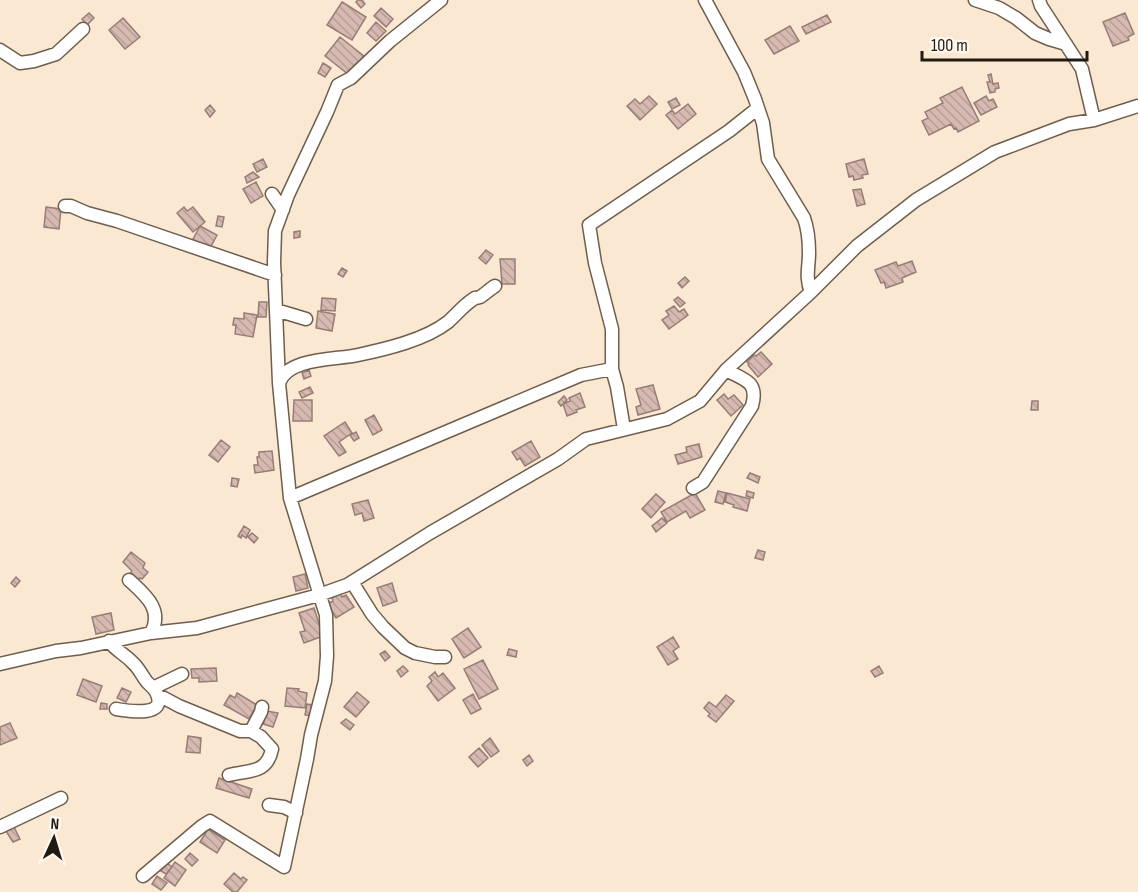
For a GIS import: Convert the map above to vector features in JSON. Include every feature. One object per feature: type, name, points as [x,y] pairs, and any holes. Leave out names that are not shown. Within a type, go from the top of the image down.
[{"type":"street","points":[[143,876],[210,821],[284,867],[311,735],[326,675],[327,656],[326,615],[290,498],[279,383],[275,231],[288,195],[338,85],[351,78],[390,41],[441,0]]},
{"type":"street","points":[[705,0],[744,72],[763,123],[768,159],[804,218],[809,252],[807,282],[811,292]]},
{"type":"street","points":[[975,0],[999,8],[1035,33],[1066,44]]},
{"type":"street","points":[[1039,0],[1082,69],[1094,120]]},
{"type":"street","points":[[0,50],[20,63],[34,61],[56,54],[83,29]]},
{"type":"street","points":[[0,664],[151,633],[197,628],[319,595],[347,585],[430,533],[558,459],[586,439],[667,419],[700,401],[726,370],[857,246],[916,200],[995,152],[1069,124],[1094,120],[1138,105]]},
{"type":"street","points":[[624,429],[612,369],[612,329],[589,225],[729,131],[758,108]]},
{"type":"street","points":[[272,194],[283,210]]},
{"type":"street","points":[[65,206],[117,221],[275,275]]},
{"type":"street","points":[[279,383],[289,371],[308,362],[366,353],[402,344],[430,333],[495,286]]},
{"type":"street","points":[[276,310],[306,319]]},
{"type":"street","points":[[290,498],[581,375],[612,369]]},
{"type":"street","points":[[693,488],[703,482],[752,406],[754,391],[751,384],[726,370]]},
{"type":"street","points":[[129,580],[154,607],[154,627],[151,633]]},
{"type":"street","points":[[352,582],[372,614],[405,648],[415,653],[445,657]]},
{"type":"street","points":[[109,641],[134,663],[155,692],[164,698],[240,731],[251,731],[261,737],[272,749],[270,759],[260,768],[229,775]]},
{"type":"street","points":[[155,692],[182,674]]},
{"type":"street","points":[[116,709],[136,712],[155,708],[158,703],[155,692]]},
{"type":"street","points":[[251,731],[262,707]]},
{"type":"street","points":[[0,827],[62,798]]},
{"type":"street","points":[[270,804],[296,813]]},
{"type":"building","points":[[362,0],[365,4],[361,8],[356,2]]},
{"type":"building","points":[[342,2],[366,17],[352,40],[327,25]]},
{"type":"building","points":[[381,8],[393,19],[386,27],[374,16]]},
{"type":"building","points":[[89,13],[94,18],[87,25],[82,19]]},
{"type":"building","points":[[1125,13],[1134,34],[1128,37],[1129,40],[1113,46],[1103,22]]},
{"type":"building","points":[[827,15],[831,22],[806,34],[802,27]]},
{"type":"building","points":[[123,18],[140,37],[125,49],[109,30]]},
{"type":"building","points":[[376,22],[386,31],[376,41],[367,33]]},
{"type":"building","points":[[790,26],[799,41],[774,54],[765,40]]},
{"type":"building","points":[[340,37],[364,56],[349,75],[325,56]]},
{"type":"building","points":[[323,63],[331,68],[325,77],[318,73]]},
{"type":"building","points":[[991,74],[993,84],[998,83],[999,88],[990,93],[987,82],[990,82],[988,75]]},
{"type":"building","points":[[962,87],[979,121],[958,132],[951,124],[929,135],[922,121],[928,118],[925,112],[943,103],[940,98]]},
{"type":"building","points":[[649,96],[657,104],[640,120],[627,106],[635,99],[640,104]]},
{"type":"building","points":[[986,96],[989,101],[993,99],[997,107],[981,115],[974,103]]},
{"type":"building","points":[[676,98],[680,105],[672,109],[668,102]]},
{"type":"building","points":[[688,104],[696,114],[678,129],[666,115],[672,110],[675,114]]},
{"type":"building","points":[[210,105],[215,111],[210,117],[205,110]]},
{"type":"building","points":[[263,159],[267,167],[257,172],[253,164]]},
{"type":"building","points":[[864,159],[868,174],[854,180],[853,176],[849,177],[846,164]]},
{"type":"building","points":[[253,172],[259,177],[247,183],[245,177]]},
{"type":"building","points":[[256,182],[263,196],[251,203],[243,189]]},
{"type":"building","points":[[861,189],[865,204],[857,206],[853,190]]},
{"type":"building","points":[[46,207],[61,209],[59,229],[44,227]]},
{"type":"building","points":[[184,207],[187,211],[193,207],[205,222],[193,232],[177,213]]},
{"type":"building","points":[[218,216],[224,217],[222,227],[216,226]]},
{"type":"building","points":[[200,226],[217,235],[209,250],[192,241]]},
{"type":"building","points":[[300,231],[300,237],[294,238],[294,232]]},
{"type":"building","points":[[486,250],[493,255],[486,264],[479,258]]},
{"type":"building","points":[[500,259],[515,259],[515,284],[502,284]]},
{"type":"building","points":[[912,261],[916,272],[902,278],[903,282],[886,288],[875,270],[896,262],[898,266]]},
{"type":"building","points":[[342,268],[347,271],[343,277],[338,274]]},
{"type":"building","points":[[685,277],[689,281],[682,288],[678,283]]},
{"type":"building","points":[[678,297],[685,303],[680,307],[674,300]]},
{"type":"building","points":[[322,298],[336,299],[335,311],[321,310]]},
{"type":"building","points":[[259,302],[267,302],[266,317],[258,317]]},
{"type":"building","points":[[674,306],[679,312],[684,309],[688,315],[669,329],[662,320],[669,315],[666,311]]},
{"type":"building","points":[[318,311],[335,314],[332,331],[316,328]]},
{"type":"building","points":[[244,313],[257,315],[253,337],[235,334],[234,318],[244,319]]},
{"type":"building","points":[[761,352],[772,364],[758,377],[747,362]]},
{"type":"building","points":[[309,370],[311,376],[304,379],[302,373]]},
{"type":"building","points":[[653,385],[660,409],[638,415],[636,407],[641,405],[636,389]]},
{"type":"building","points":[[310,387],[313,393],[302,398],[299,392]]},
{"type":"building","points":[[580,393],[585,407],[567,416],[563,404]]},
{"type":"building","points":[[724,394],[728,399],[734,395],[743,405],[731,416],[717,400]]},
{"type":"building","points":[[564,396],[567,400],[561,406],[558,402]]},
{"type":"building","points":[[294,400],[312,400],[312,421],[293,421]]},
{"type":"building","points":[[1032,401],[1038,401],[1038,410],[1031,410]]},
{"type":"building","points":[[374,415],[382,430],[373,435],[365,420]]},
{"type":"building","points":[[345,422],[352,433],[339,442],[346,452],[339,456],[324,436]]},
{"type":"building","points":[[356,432],[359,438],[354,441],[350,435]]},
{"type":"building","points":[[221,440],[230,447],[218,462],[209,455]]},
{"type":"building","points":[[531,441],[540,457],[525,466],[512,452]]},
{"type":"building","points":[[699,444],[702,457],[678,464],[675,455],[687,452],[686,447]]},
{"type":"building","points":[[272,451],[274,470],[255,473],[254,465],[258,465],[259,452]]},
{"type":"building","points":[[750,473],[760,477],[758,483],[747,478]]},
{"type":"building","points":[[232,478],[239,479],[237,487],[231,486]]},
{"type":"building","points":[[718,491],[726,493],[723,504],[715,502]]},
{"type":"building","points":[[747,491],[754,493],[753,498],[746,496]]},
{"type":"building","points":[[695,493],[705,510],[690,518],[686,511],[667,522],[661,512]]},
{"type":"building","points":[[727,493],[750,499],[747,511],[725,502]]},
{"type":"building","points":[[656,494],[665,502],[651,518],[642,509]]},
{"type":"building","points":[[368,500],[374,518],[364,521],[362,513],[355,515],[352,504]]},
{"type":"building","points":[[662,518],[667,523],[656,532],[652,526]]},
{"type":"building","points":[[244,526],[250,530],[246,538],[242,535],[241,538],[238,536]]},
{"type":"building","points":[[252,533],[258,538],[254,543],[248,537]]},
{"type":"building","points":[[758,550],[765,552],[763,560],[755,558]]},
{"type":"building","points":[[131,552],[145,563],[143,568],[148,572],[137,581],[129,575],[132,571],[123,562]]},
{"type":"building","points":[[305,574],[308,588],[296,591],[293,577]]},
{"type":"building","points":[[16,577],[20,581],[15,587],[11,583]]},
{"type":"building","points":[[392,583],[397,601],[383,606],[377,588]]},
{"type":"building","points":[[340,593],[342,597],[346,595],[354,607],[336,618],[327,604]]},
{"type":"building","points":[[314,608],[323,636],[304,643],[300,632],[305,631],[299,613]]},
{"type":"building","points":[[111,613],[114,630],[96,634],[92,617]]},
{"type":"building","points":[[468,628],[481,647],[464,658],[452,639]]},
{"type":"building","points":[[673,637],[679,647],[673,651],[678,659],[668,665],[657,647]]},
{"type":"building","points":[[509,649],[517,651],[516,657],[507,655]]},
{"type":"building","points":[[385,651],[390,657],[385,661],[380,654]]},
{"type":"building","points":[[483,660],[498,689],[479,699],[464,669]]},
{"type":"building","points":[[403,666],[408,671],[401,677],[397,671]]},
{"type":"building","points":[[879,666],[883,673],[875,677],[871,671]]},
{"type":"building","points":[[216,668],[217,681],[199,682],[199,678],[192,678],[191,669]]},
{"type":"building","points":[[435,672],[438,677],[443,673],[455,688],[438,701],[427,686],[432,681],[429,677]]},
{"type":"building","points":[[83,679],[102,686],[96,702],[77,695]]},
{"type":"building","points":[[122,688],[131,692],[126,702],[117,698]]},
{"type":"building","points":[[287,688],[299,689],[298,691],[307,693],[305,708],[285,706]]},
{"type":"building","points":[[357,692],[369,702],[356,717],[344,707]]},
{"type":"building","points":[[237,693],[257,705],[249,719],[224,705],[230,695],[235,698]]},
{"type":"building","points":[[473,694],[481,709],[471,714],[463,700]]},
{"type":"building","points":[[726,695],[734,701],[716,722],[708,716],[710,714],[704,708],[709,702],[716,707]]},
{"type":"building","points":[[101,703],[107,704],[107,709],[100,709]]},
{"type":"building","points":[[307,704],[313,705],[311,716],[305,715]]},
{"type":"building","points":[[267,711],[278,713],[273,727],[263,724]]},
{"type":"building","points":[[346,719],[354,725],[350,730],[341,723]]},
{"type":"building","points":[[10,723],[17,738],[0,745],[0,727]]},
{"type":"building","points":[[188,736],[201,738],[200,753],[186,752]]},
{"type":"building","points":[[490,738],[499,751],[491,757],[482,745]]},
{"type":"building","points":[[479,748],[488,758],[478,767],[469,757]]},
{"type":"building","points":[[529,755],[533,761],[527,766],[523,760]]},
{"type":"building","points":[[219,778],[252,789],[249,798],[216,788]]},
{"type":"building","points":[[14,827],[20,839],[13,842],[6,831]]},
{"type":"building","points":[[208,829],[225,840],[217,853],[200,842]]},
{"type":"building","points":[[190,853],[198,860],[192,866],[185,859]]},
{"type":"building","points":[[175,862],[186,870],[175,886],[164,878]]},
{"type":"building","points":[[167,863],[172,867],[166,874],[161,871]]},
{"type":"building","points":[[234,873],[241,879],[243,877],[247,880],[237,892],[233,892],[224,884]]},
{"type":"building","points":[[157,876],[167,883],[161,890],[152,884]]}]
